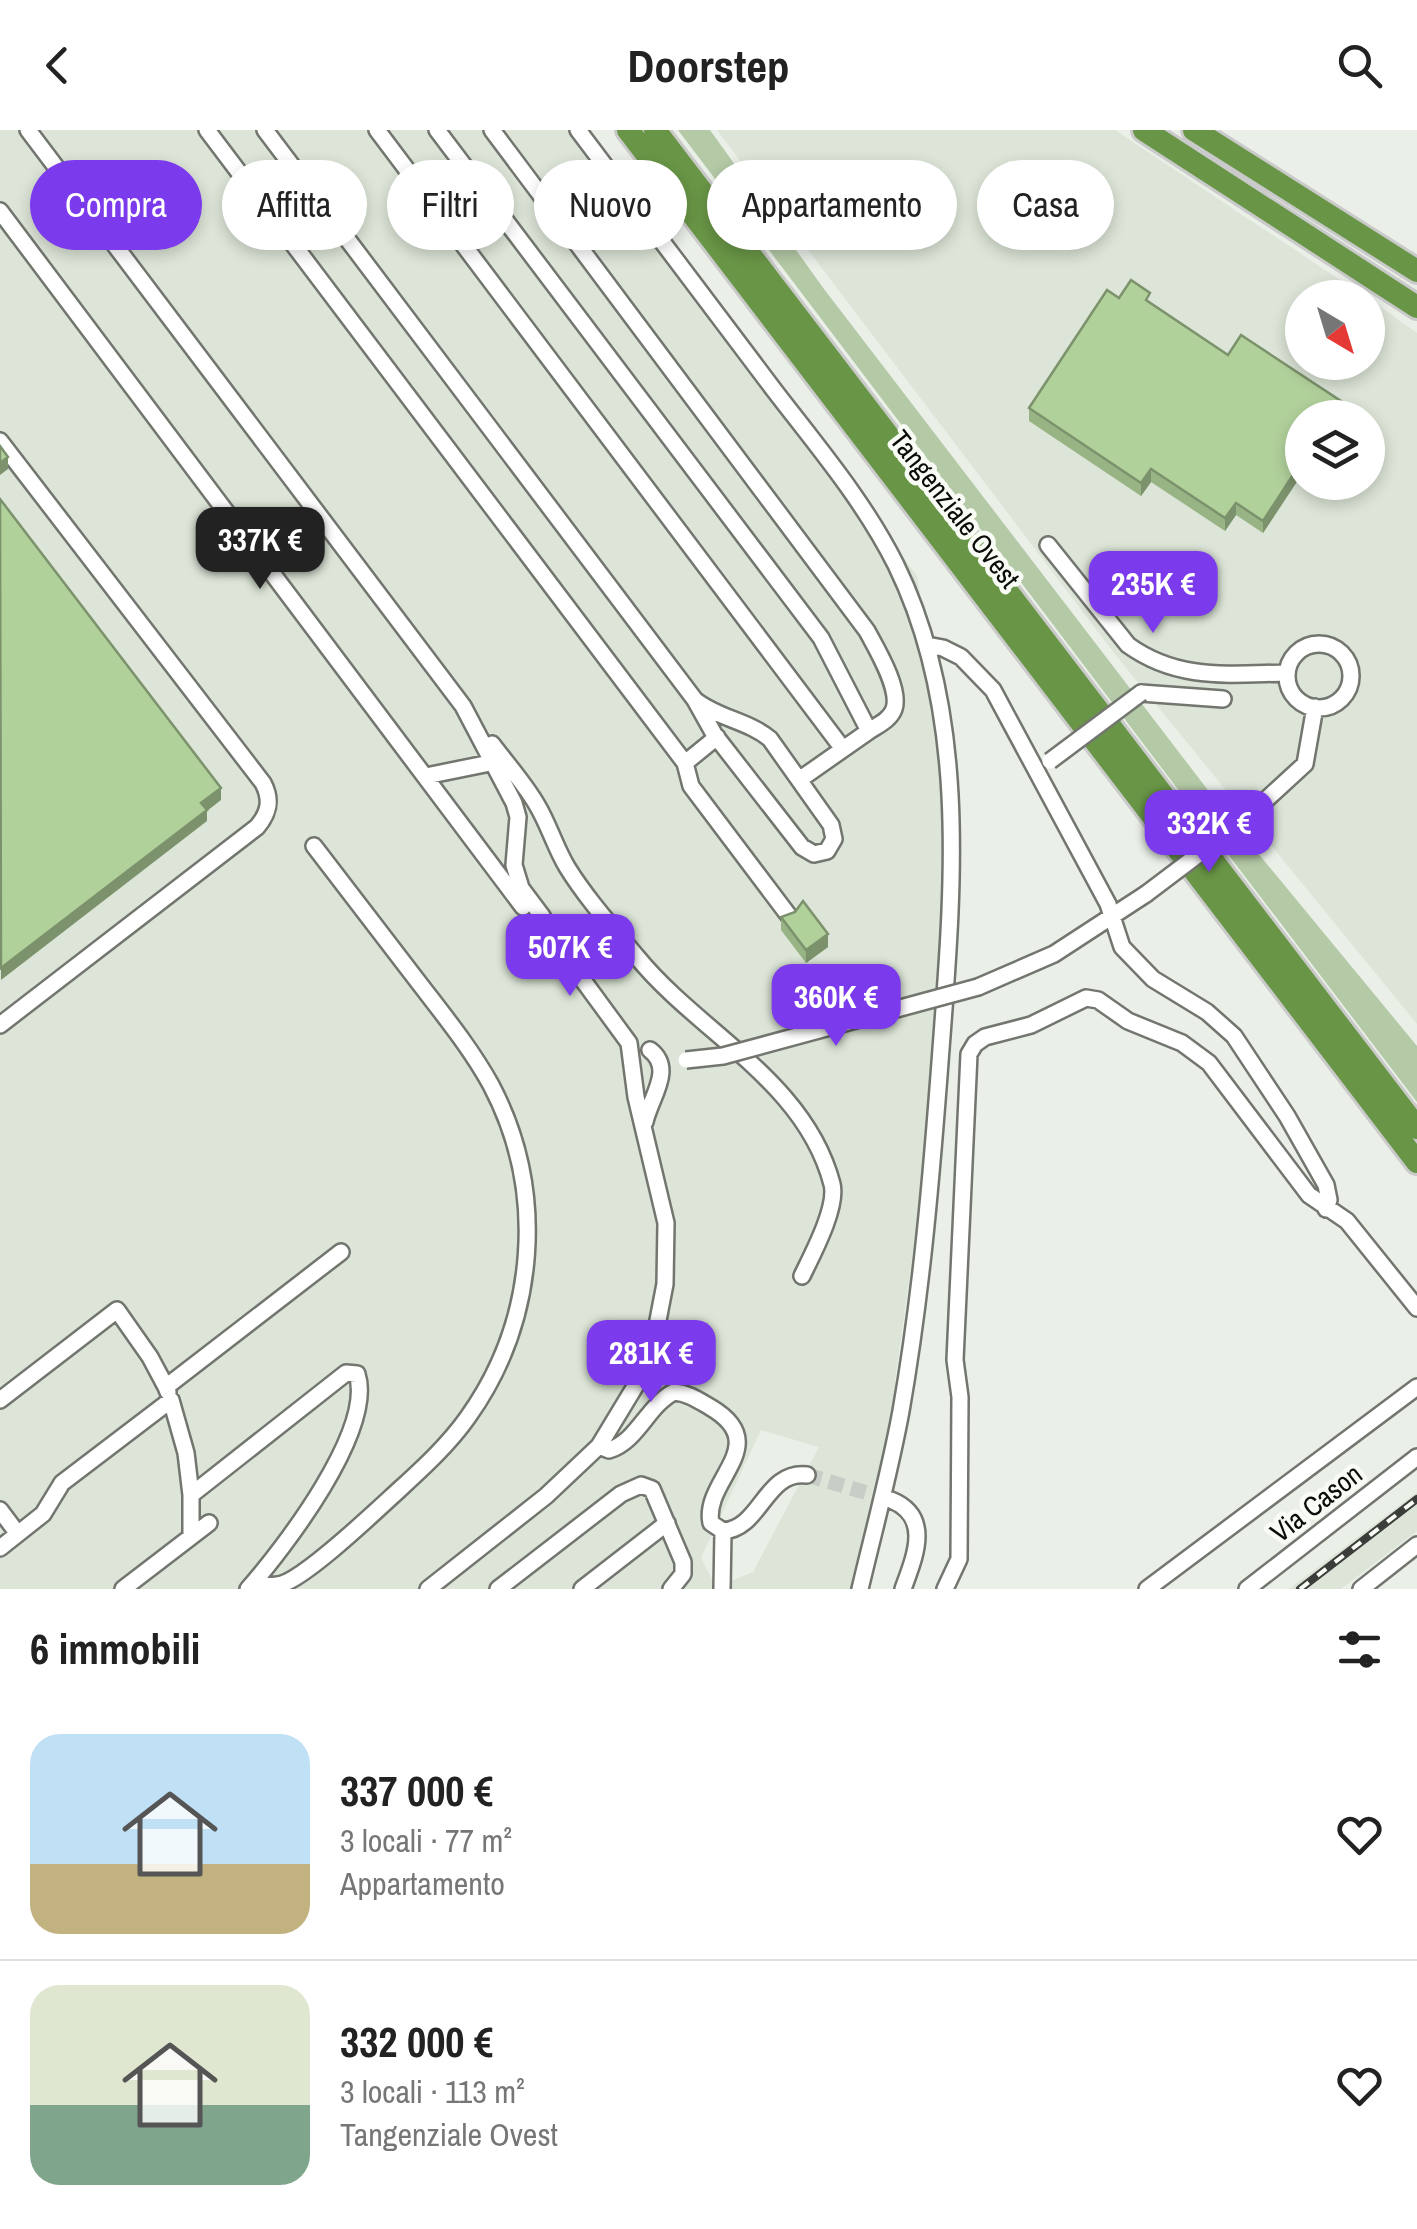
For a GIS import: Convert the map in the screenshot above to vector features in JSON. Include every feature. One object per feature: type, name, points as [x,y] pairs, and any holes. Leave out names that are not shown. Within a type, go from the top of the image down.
[{"type":"highway","name":"Tangenziale Ovest","points":[[628,130],[1417,1162]]},
{"type":"highway","name":"Tangenziale Ovest","points":[[657,130],[700,192],[1417,1128]]},
{"type":"highway","points":[[1144,130],[1417,306]]},
{"type":"highway","points":[[1194,130],[1417,271]]},
{"type":"street","points":[[28,130],[463,706],[498,761],[537,805],[570,871],[640,961],[762,1073],[805,1124],[834,1192],[802,1276]]},
{"type":"street","points":[[208,130],[684,763],[691,786],[788,916]]},
{"type":"street","points":[[265,130],[802,847],[820,854],[832,845],[834,832],[765,734],[710,711],[695,700]]},
{"type":"street","points":[[376,130],[843,749]]},
{"type":"street","points":[[437,130],[821,638],[869,731]]},
{"type":"street","points":[[492,130],[867,630],[888,674],[895,699],[889,716],[799,780]]},
{"type":"street","points":[[578,130],[856,499],[896,566],[926,644],[939,700],[948,768],[951,846],[947,977],[924,1251],[900,1412],[860,1589]]},
{"type":"street","points":[[0,210],[534,923],[555,942]]},
{"type":"street","points":[[0,441],[262,783],[269,804],[257,827],[0,1024]]},
{"type":"street","points":[[1048,546],[1128,645],[1142,655],[1171,669],[1201,674],[1287,674]]},
{"type":"street","points":[[926,644],[950,651],[982,676],[992,690],[1112,917],[1122,946],[1153,979],[1217,1019],[1246,1053],[1326,1185],[1330,1200],[1326,1209]]},
{"type":"street","points":[[1324,644],[1345,658],[1351,674],[1347,691],[1335,704],[1315,708],[1295,698],[1287,674],[1293,657],[1306,647],[1324,644]]},
{"type":"street","points":[[1035,770],[1141,693],[1224,699]]},
{"type":"street","points":[[650,1050],[686,1060],[724,1056],[978,987],[1054,954],[1146,894],[1244,820],[1305,764],[1315,708]]},
{"type":"street","points":[[684,763],[717,737]]},
{"type":"street","points":[[426,776],[498,761]]},
{"type":"street","points":[[428,1589],[546,1496],[599,1446],[639,1380],[654,1341],[665,1284],[666,1222],[629,1043],[555,942],[516,876],[518,817],[498,761]]},
{"type":"street","points":[[250,1587],[280,1585],[298,1576],[374,1512],[454,1436],[481,1398],[508,1342],[518,1311],[527,1254],[524,1188],[518,1158],[494,1090],[466,1045],[314,846]]},
{"type":"street","points":[[946,1589],[958,1559],[958,1281],[970,1054],[979,1040],[1031,1024],[1081,999],[1098,1000],[1128,1021],[1182,1043],[1205,1058],[1309,1195],[1347,1220],[1417,1308]]},
{"type":"street","points":[[621,1030],[659,1058],[662,1067],[642,1102]]},
{"type":"street","points":[[0,1548],[43,1514],[62,1483],[340,1252]]},
{"type":"street","points":[[0,1400],[117,1310],[150,1357],[168,1394],[186,1453],[191,1537]]},
{"type":"street","points":[[191,1495],[346,1373],[358,1374],[354,1415],[335,1468],[302,1521],[250,1587]]},
{"type":"street","points":[[1148,1589],[1417,1387]]},
{"type":"street","points":[[599,1446],[608,1450],[620,1446],[674,1392],[690,1396],[721,1414],[734,1430],[737,1445],[710,1512],[711,1523],[723,1531],[741,1526],[782,1479],[807,1475]]},
{"type":"street","name":"Via Cason","points":[[1246,1589],[1417,1457]]},
{"type":"street","points":[[498,1589],[621,1494],[645,1485],[652,1489],[685,1566],[671,1589]]},
{"type":"street","points":[[892,1500],[911,1514],[918,1530],[903,1589]]},
{"type":"street","points":[[0,1510],[18,1534]]},
{"type":"street","points":[[123,1589],[210,1523]]},
{"type":"street","points":[[582,1589],[667,1523]]},
{"type":"street","points":[[722,1589],[723,1531]]},
{"type":"street","points":[[1361,1589],[1417,1545]]},
{"type":"shaded area","points":[[0,130],[583,130],[605,160],[534,160],[534,250],[673,250],[917,576],[924,616],[946,686],[957,759],[960,843],[954,957],[895,1381],[894,1413],[852,1589],[0,1589]],"holes":[[[761,1430],[819,1447],[753,1572],[716,1587],[701,1558]]]},
{"type":"shaded area","points":[[717,130],[1115,130],[1340,280],[1285,280],[1285,380],[1385,380],[1385,310],[1417,333],[1417,1024],[1114,653],[808,250],[957,250],[957,160],[740,160]]},
{"type":"shaded area","points":[[1417,1492],[1417,1531],[1341,1589],[1289,1589]]},
{"type":"green space","points":[[678,130],[710,130],[732,160],[707,160],[707,168]]},
{"type":"green space","points":[[769,250],[796,250],[1227,815],[1208,829]]},
{"type":"green space","points":[[1243,835],[1417,1046],[1417,1102],[1224,849]]},
{"type":"building","points":[[1131,280],[1150,293],[1146,300],[1228,355],[1241,335],[1285,364],[1285,380],[1309,380],[1339,400],[1285,400],[1285,487],[1263,521],[1236,503],[1225,518],[1151,469],[1141,483],[1029,408],[1107,290],[1119,298]]},
{"type":"building","points":[[0,446],[8,457],[0,463]]},
{"type":"building","points":[[0,499],[221,788],[201,803],[207,810],[1,968]]},
{"type":"building","points":[[803,901],[828,934],[806,950],[781,917],[795,912]]},
{"type":"tunnel","points":[[807,1475],[891,1500]]},
{"type":"railway","points":[[1300,1589],[1417,1499]]}]
